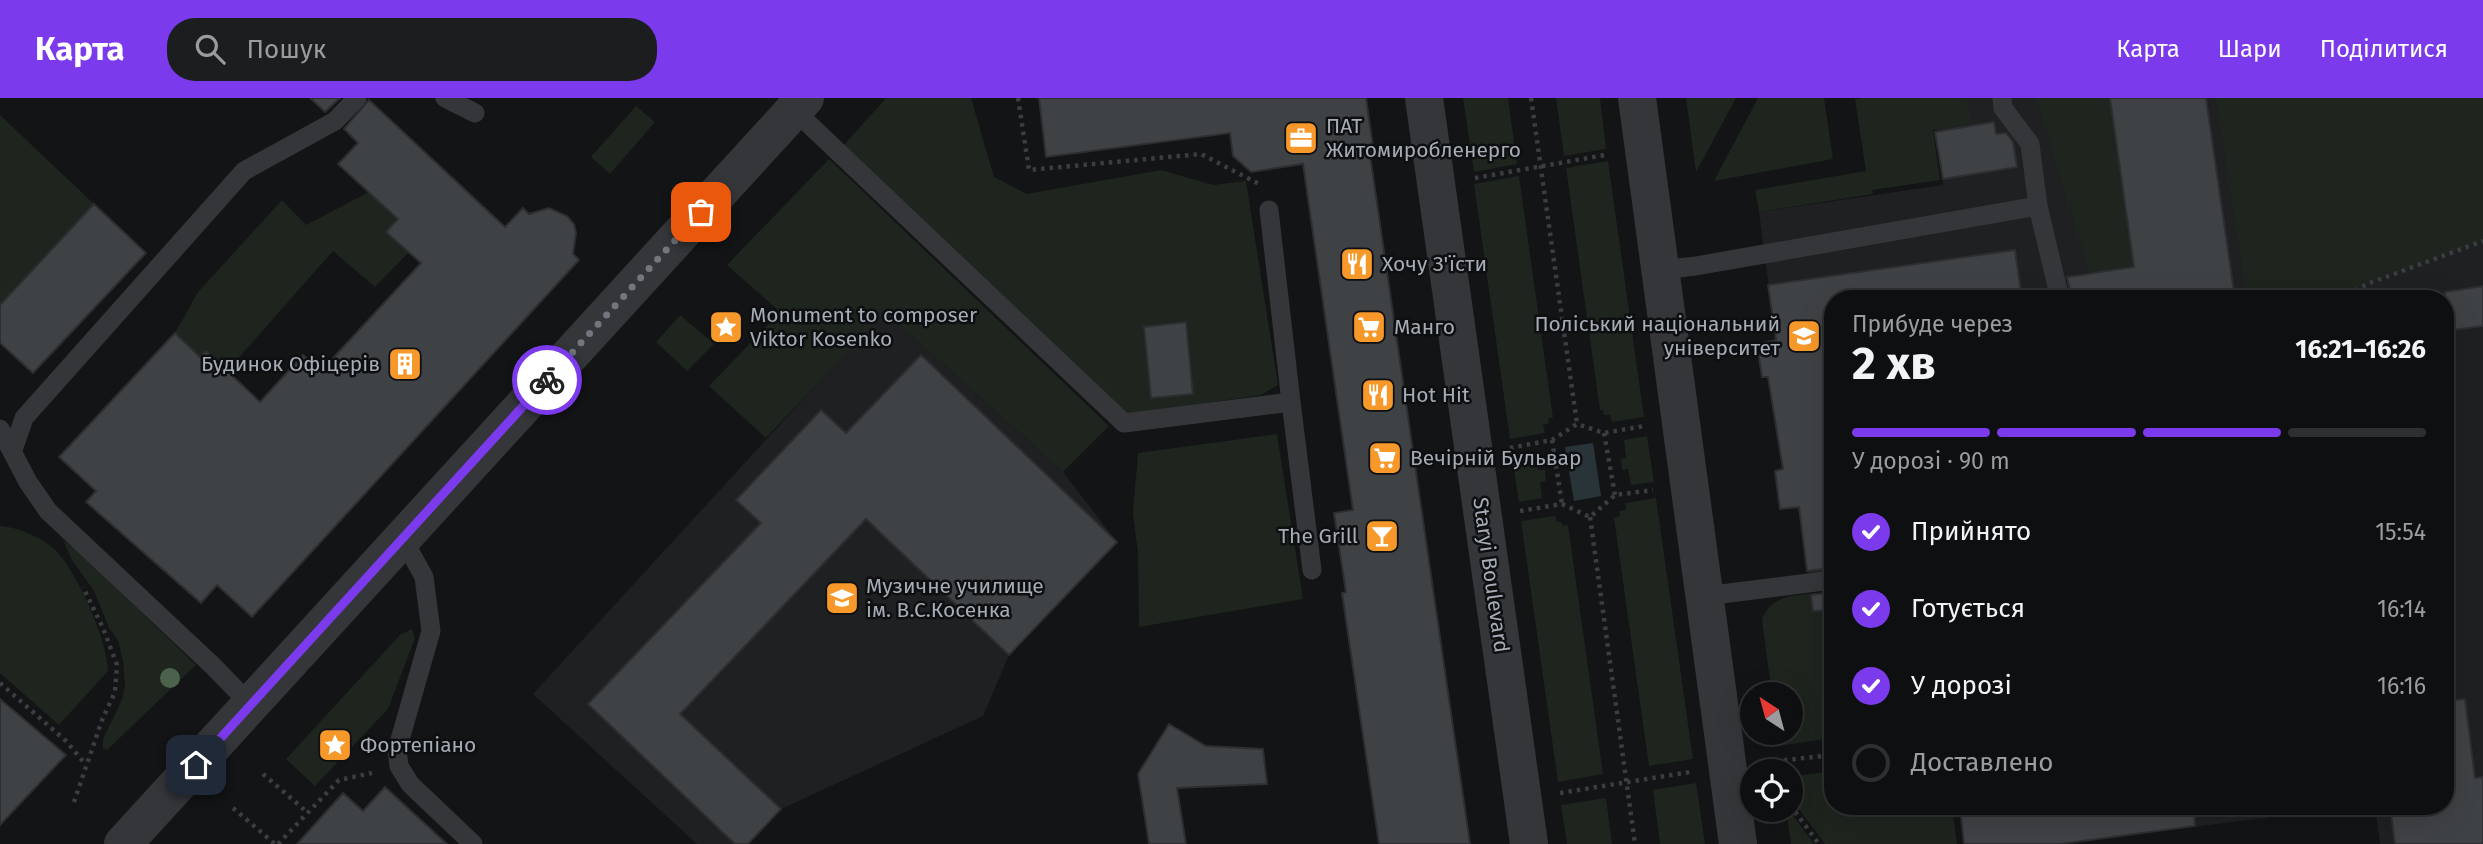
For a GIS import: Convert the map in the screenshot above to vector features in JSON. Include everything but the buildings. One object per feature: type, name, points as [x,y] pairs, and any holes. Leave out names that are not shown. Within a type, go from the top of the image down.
[{"type":"street","name":"Staryi Boulevard","points":[[1424,98],[1529,844]]},
{"type":"street","points":[[1637,98],[1738,844]]},
{"type":"street","points":[[123,844],[799,104]]},
{"type":"lane","points":[[13,450],[24,418],[244,171],[335,121],[356,98]]},
{"type":"lane","points":[[445,98],[475,113]]},
{"type":"lane","points":[[2002,98],[2003,108],[2030,144],[2039,206],[2058,290]]},
{"type":"lane","points":[[799,104],[1124,422],[1291,402]]},
{"type":"lane","points":[[1661,270],[2039,206]]},
{"type":"lane","points":[[1269,210],[1312,570]]},
{"type":"lane","points":[[0,429],[28,482],[48,511],[251,705]]},
{"type":"lane","points":[[403,539],[424,577],[431,631],[397,750],[399,766],[410,784],[473,844]]},
{"type":"lane","points":[[1705,596],[1824,581]]},
{"type":"path","points":[[1018,98],[1029,170],[1201,155],[1265,187],[1269,210]]},
{"type":"path","points":[[1531,98],[1577,424]]},
{"type":"path","points":[[1468,179],[1614,153]]},
{"type":"path","points":[[2356,290],[2483,242]]},
{"type":"path","points":[[1577,424],[1604,433],[1652,425]]},
{"type":"path","points":[[1505,449],[1552,440],[1577,424]]},
{"type":"path","points":[[1604,433],[1615,495]]},
{"type":"path","points":[[1552,440],[1562,504]]},
{"type":"path","points":[[1590,517],[1615,495],[1661,489]]},
{"type":"path","points":[[1514,512],[1562,504],[1590,517]]},
{"type":"path","points":[[1590,517],[1636,844]]},
{"type":"path","points":[[74,802],[102,720],[115,692],[117,665],[80,580]]},
{"type":"path","points":[[0,683],[66,741],[86,766]]},
{"type":"path","points":[[1797,759],[1824,756]]},
{"type":"path","points":[[233,808],[277,844],[339,780],[399,766]]},
{"type":"path","points":[[1553,794],[1701,770]]},
{"type":"path","points":[[263,774],[307,812]]},
{"type":"path","points":[[1803,822],[1819,844]]},
{"type":"shaded area","points":[[886,98],[971,98],[994,177],[1027,194],[1161,170],[1213,185],[1246,181],[1278,385],[1261,395],[1126,415],[844,145]]},
{"type":"shaded area","points":[[1463,98],[1508,98],[1517,164],[1474,172]]},
{"type":"shaded area","points":[[1556,98],[1600,98],[1606,149],[1564,156]]},
{"type":"shaded area","points":[[1686,98],[1736,98],[1696,172]]},
{"type":"shaded area","points":[[1758,98],[1824,98],[1833,159],[1714,181]]},
{"type":"shaded area","name":"Поліський національний університет","points":[[1931,98],[2483,98],[2483,844],[2380,844],[2376,815],[2454,815],[2454,290],[1824,290],[1824,572],[1808,574],[1799,508],[1780,509],[1775,471],[1782,468],[1769,377],[1762,377],[1757,344],[1776,340],[1759,212],[1943,185]]},
{"type":"shaded area","points":[[1967,98],[1971,124],[1933,130],[1940,180],[1872,190],[1873,194],[1759,212],[1755,190],[1866,171],[1855,99]]},
{"type":"shaded area","points":[[2036,98],[2110,98],[2134,267],[2090,274]]},
{"type":"shaded area","points":[[2216,98],[2483,98],[2483,241],[2356,290],[2246,290]]},
{"type":"shaded area","points":[[636,106],[655,122],[610,174],[591,157]]},
{"type":"shaded area","points":[[0,115],[94,204],[0,305]]},
{"type":"shaded area","points":[[829,159],[1109,426],[1063,472],[885,312],[766,438],[709,386],[780,312],[727,265]]},
{"type":"shaded area","points":[[1608,161],[1644,417],[1612,422],[1610,415],[1604,415],[1603,410],[1600,410],[1566,168]]},
{"type":"shaded area","points":[[1519,176],[1553,418],[1548,418],[1549,423],[1543,425],[1545,433],[1510,439],[1474,184]]},
{"type":"shaded area","points":[[369,192],[398,219],[386,232],[409,252],[375,287],[333,251],[227,371],[206,351],[200,357],[175,333],[198,292],[282,200],[306,225]]},
{"type":"shaded area","name":"Музичне училище ім. В.С.Косенка","points":[[884,311],[1063,472],[1117,542],[1009,655],[983,716],[781,809],[748,844],[697,844],[533,694]]},
{"type":"shaded area","points":[[680,315],[714,344],[687,371],[656,342]]},
{"type":"shaded area","points":[[1277,434],[1303,599],[1139,627],[1138,553],[1133,513],[1138,453]]},
{"type":"shaded area","points":[[1647,436],[1654,482],[1631,485],[1628,469],[1622,470],[1621,459],[1626,458],[1624,440]]},
{"type":"shaded area","points":[[1593,443],[1601,496],[1574,501],[1565,447]]},
{"type":"shaded area","points":[[1535,453],[1538,470],[1545,470],[1546,481],[1540,482],[1542,498],[1519,502],[1512,457]]},
{"type":"shaded area","points":[[1656,498],[1693,759],[1649,766],[1614,518],[1620,516],[1619,511],[1626,510],[1625,503]]},
{"type":"shaded area","points":[[1555,516],[1557,522],[1561,522],[1563,526],[1568,525],[1603,774],[1558,782],[1521,521]]},
{"type":"shaded area","points":[[0,526],[14,528],[36,537],[63,559],[81,588],[103,642],[108,671],[59,725],[0,673]]},
{"type":"shaded area","points":[[63,540],[78,551],[196,665],[107,750],[103,748],[103,739],[122,700],[125,685],[123,661],[118,640],[109,628],[94,591],[72,560]]},
{"type":"shaded area","points":[[1824,593],[1824,739],[1803,742],[1803,682],[1770,682],[1762,620],[1773,604],[1791,596]]},
{"type":"shaded area","points":[[412,629],[415,638],[388,709],[315,786],[286,759],[400,635]]},
{"type":"shaded area","points":[[1824,772],[1824,815],[1953,815],[1957,844],[1825,844],[1803,814],[1803,775]]},
{"type":"shaded area","points":[[1696,783],[1705,844],[1660,844],[1653,790]]},
{"type":"shaded area","points":[[1606,798],[1612,844],[1567,844],[1561,805]]},
{"type":"shaded area","points":[[1961,815],[2287,815],[2057,844],[1964,844]]},
{"type":"shaded area","points":[[1788,822],[1798,822],[1814,844],[1791,844]]},
{"type":"way so far","points":[[547,380],[701,212]]},
{"type":"place","name":"ПАТ Житомиробленерго","points":[[1301,138]]},
{"type":"place","name":"Хочу З'їсти","points":[[1357,264]]},
{"type":"place","name":"Monument to composer Viktor Kosenko","points":[[726,327]]},
{"type":"place","name":"Манго","points":[[1369,327]]},
{"type":"place","name":"Поліський національний університет","points":[[1804,336]]},
{"type":"place","name":"Будинок Офіцерів","points":[[405,364]]},
{"type":"place","name":"Hot Hit","points":[[1378,395]]},
{"type":"place","name":"Вечірній Бульвар","points":[[1385,458]]},
{"type":"place","name":"The Grill","points":[[1382,536]]},
{"type":"place","name":"Музичне училище ім. В.С.Косенка","points":[[842,598]]},
{"type":"place","name":"Фортепіано","points":[[335,745]]},
{"type":"route","points":[[196,765],[547,380]]}]
